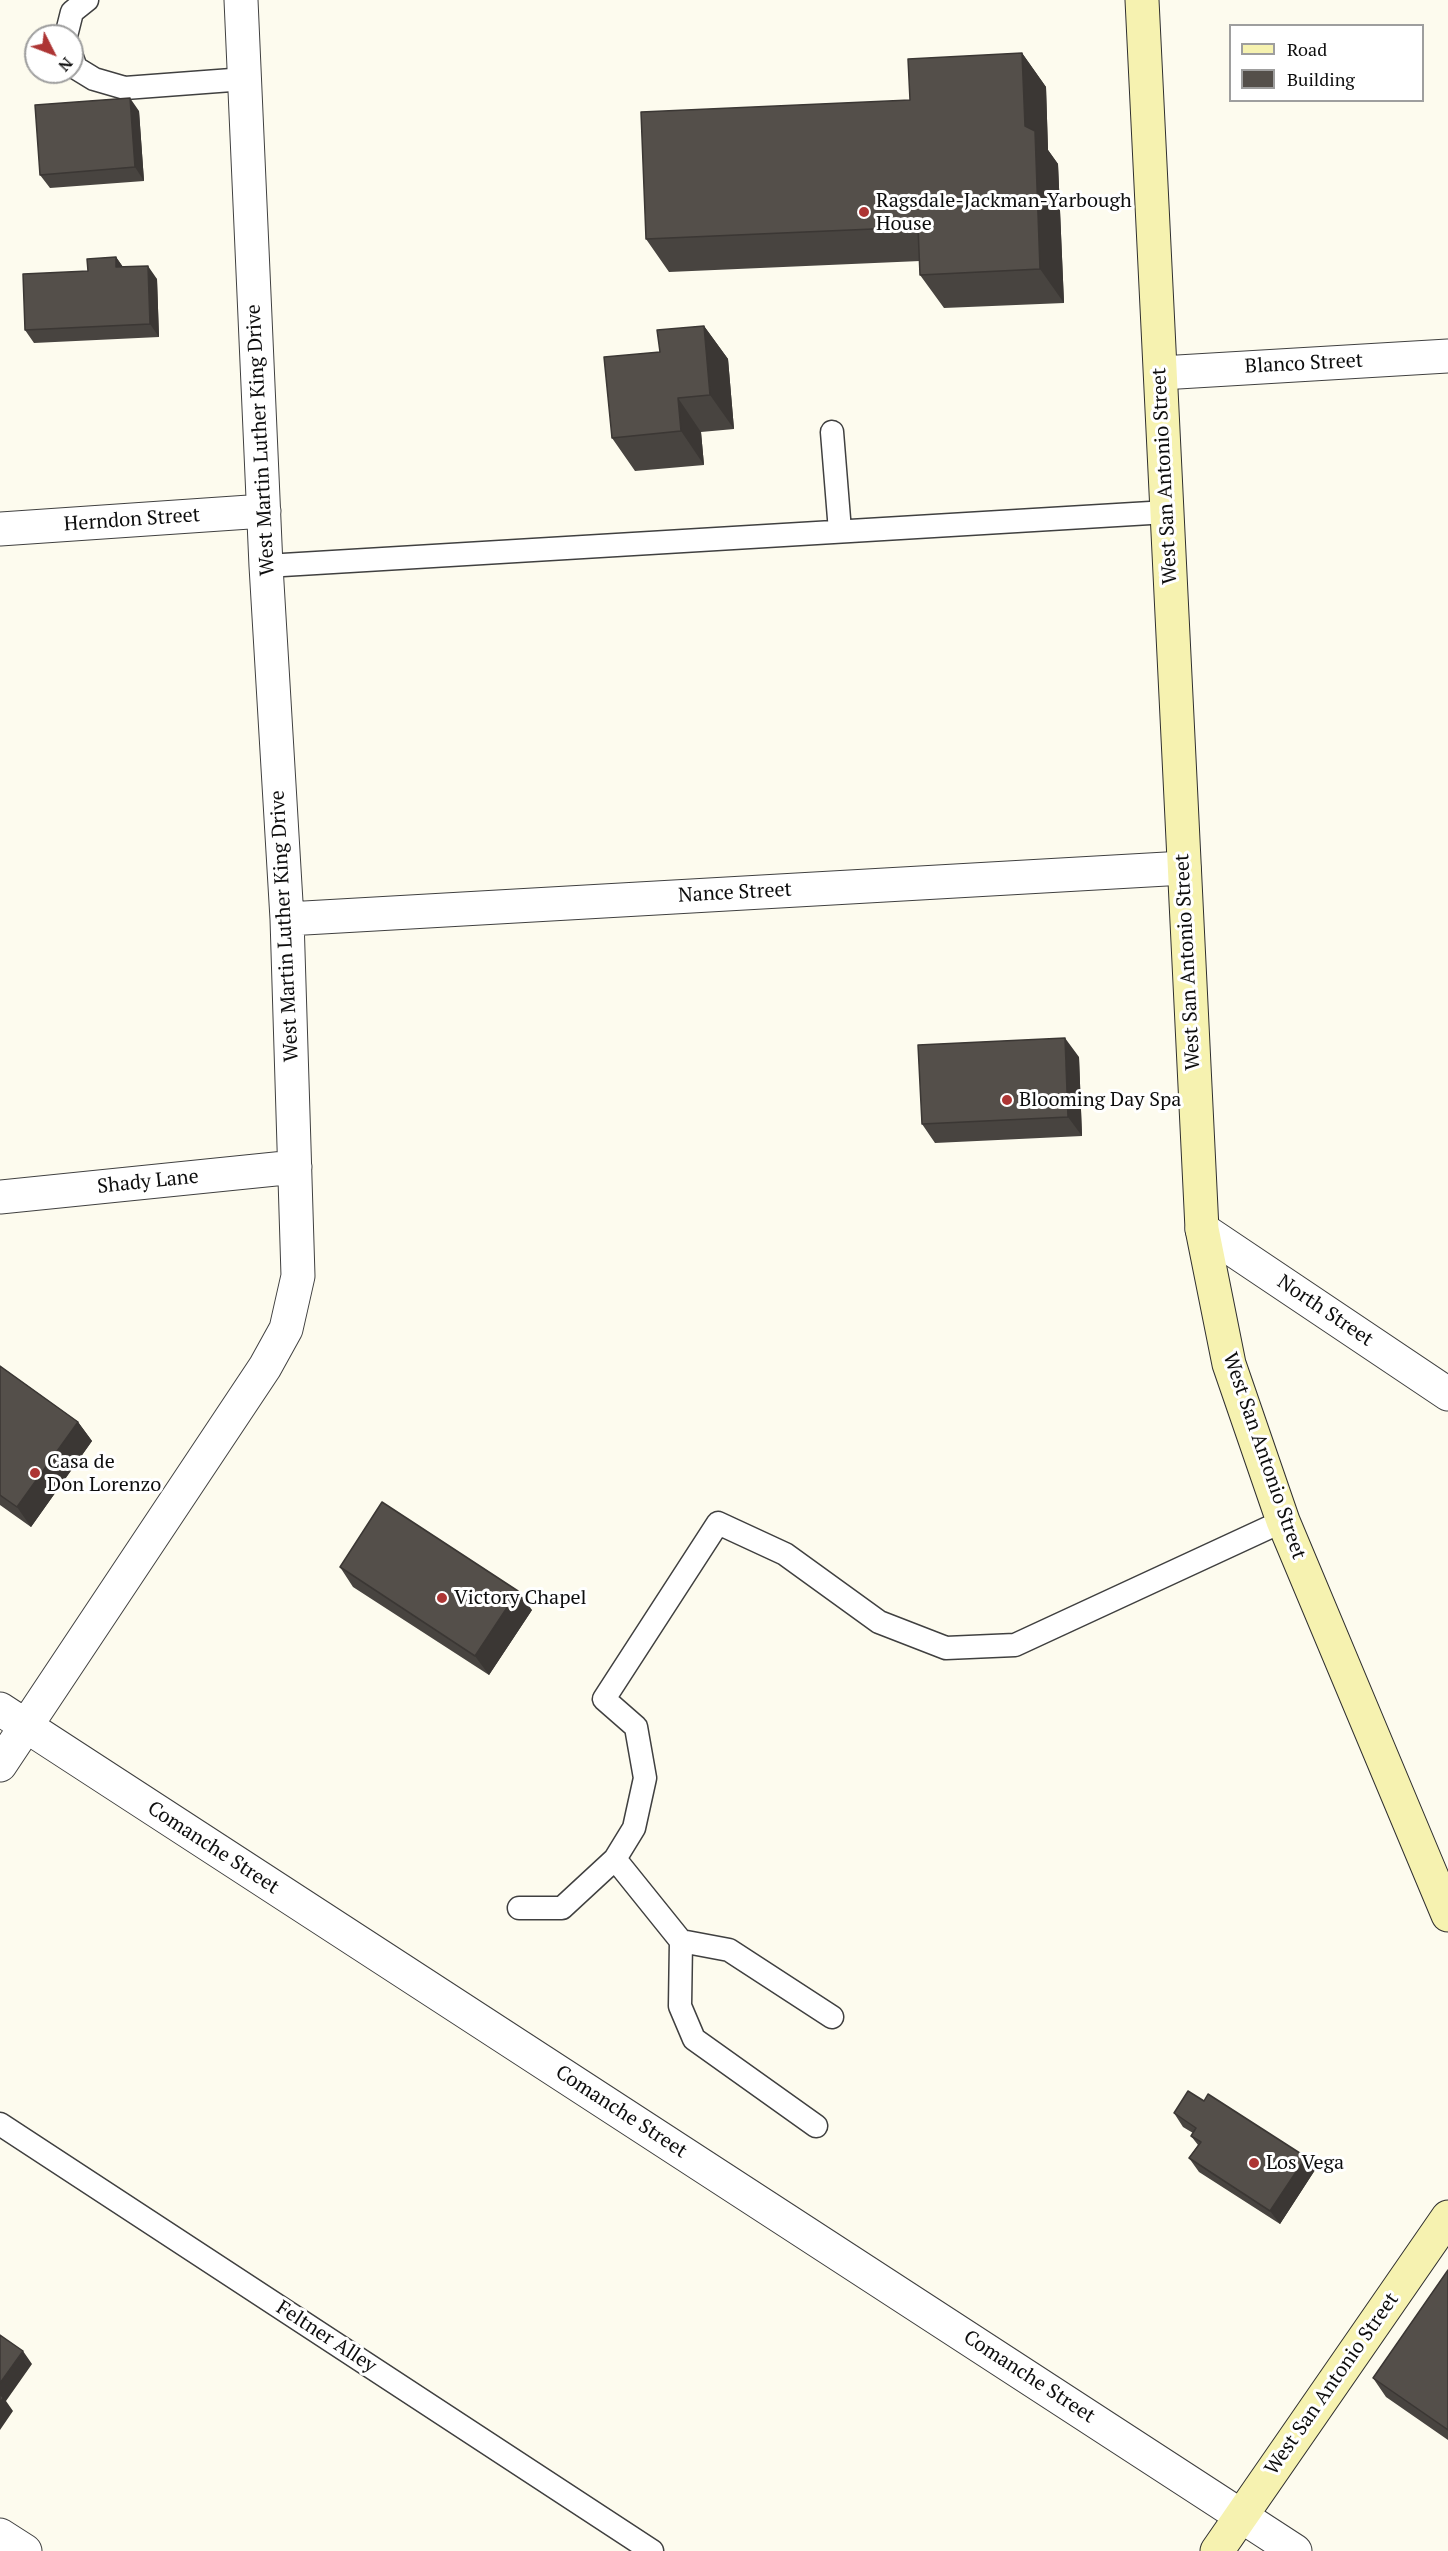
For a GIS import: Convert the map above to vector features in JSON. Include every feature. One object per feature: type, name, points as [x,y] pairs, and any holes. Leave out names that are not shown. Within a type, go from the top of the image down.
[{"type":"street","name":"West Martin Luther King Drive","points":[[0,1766],[13,1718],[265,1367],[286,1329],[298,1276],[287,919],[266,566],[241,0]]},
{"type":"street","name":"West San Antonio Street","points":[[1142,0],[1202,1229],[1228,1365],[1284,1521],[1448,1915]]},
{"type":"street","name":"Blanco Street","points":[[1161,373],[1448,356]]},
{"type":"street","name":"Herndon Street","points":[[0,529],[264,512]]},
{"type":"street","name":"Nance Street","points":[[287,919],[1184,868]]},
{"type":"street","name":"Shady Lane","points":[[0,1197],[295,1167]]},
{"type":"street","name":"North Street","points":[[1202,1229],[1448,1394]]},
{"type":"street","name":"Comanche Street","points":[[13,1718],[1295,2551]]},
{"type":"street","name":"West San Antonio Street","points":[[1217,2551],[1448,2217]]},
{"type":"street","points":[[0,2535],[25,2551]]},
{"type":"lane","points":[[69,24],[72,12],[87,0]]},
{"type":"lane","points":[[84,73],[94,79],[125,88],[244,79]]},
{"type":"lane","points":[[832,432],[840,531]]},
{"type":"lane","points":[[266,566],[1167,512]]},
{"type":"lane","points":[[519,1908],[562,1908],[615,1859],[634,1828],[645,1778],[636,1727],[604,1699],[718,1523],[784,1554],[879,1622],[946,1648],[1015,1645],[1284,1521]]},
{"type":"lane","points":[[615,1859],[681,1941],[680,2006],[694,2039],[816,2126]]},
{"type":"lane","points":[[681,1941],[729,1950],[832,2017]]},
{"type":"lane","name":"Feltner Alley","points":[[0,2124],[652,2551]]},
{"type":"building","name":"Ragsdale-Jackman-Yarbough House","points":[[1022,53],[1025,126],[1035,131],[1040,269],[920,275],[918,227],[646,239],[641,112],[910,100],[908,59]]},
{"type":"building","points":[[130,98],[135,167],[40,175],[35,105]]},
{"type":"building","points":[[116,257],[116,267],[148,266],[150,324],[25,330],[23,274],[88,271],[87,259]]},
{"type":"building","points":[[704,326],[710,395],[678,398],[681,431],[612,438],[604,357],[660,352],[657,330]]},
{"type":"building","name":"Blooming Day Spa","points":[[1065,1038],[1068,1117],[922,1124],[918,1045]]},
{"type":"building","name":"Casa de Don Lorenzo","points":[[0,1366],[78,1422],[17,1507],[0,1495]]},
{"type":"building","name":"Victory Chapel","points":[[382,1502],[518,1591],[475,1656],[340,1567]]},
{"type":"building","name":"Los Vega","points":[[1188,2091],[1204,2101],[1208,2094],[1306,2157],[1270,2211],[1189,2158],[1201,2142],[1191,2136],[1196,2128],[1174,2113]]},
{"type":"building","points":[[1448,2270],[1448,2430],[1373,2378]]},
{"type":"building","points":[[0,2335],[23,2351],[0,2383]]},
{"type":"place","name":"Ragsdale-Jackman-Yarbough House","points":[[864,212]]},
{"type":"place","name":"Blooming Day Spa","points":[[1007,1100]]},
{"type":"place","name":"Casa de Don Lorenzo","points":[[35,1473]]},
{"type":"place","name":"Victory Chapel","points":[[442,1598]]},
{"type":"place","name":"Los Vega","points":[[1254,2163]]}]
